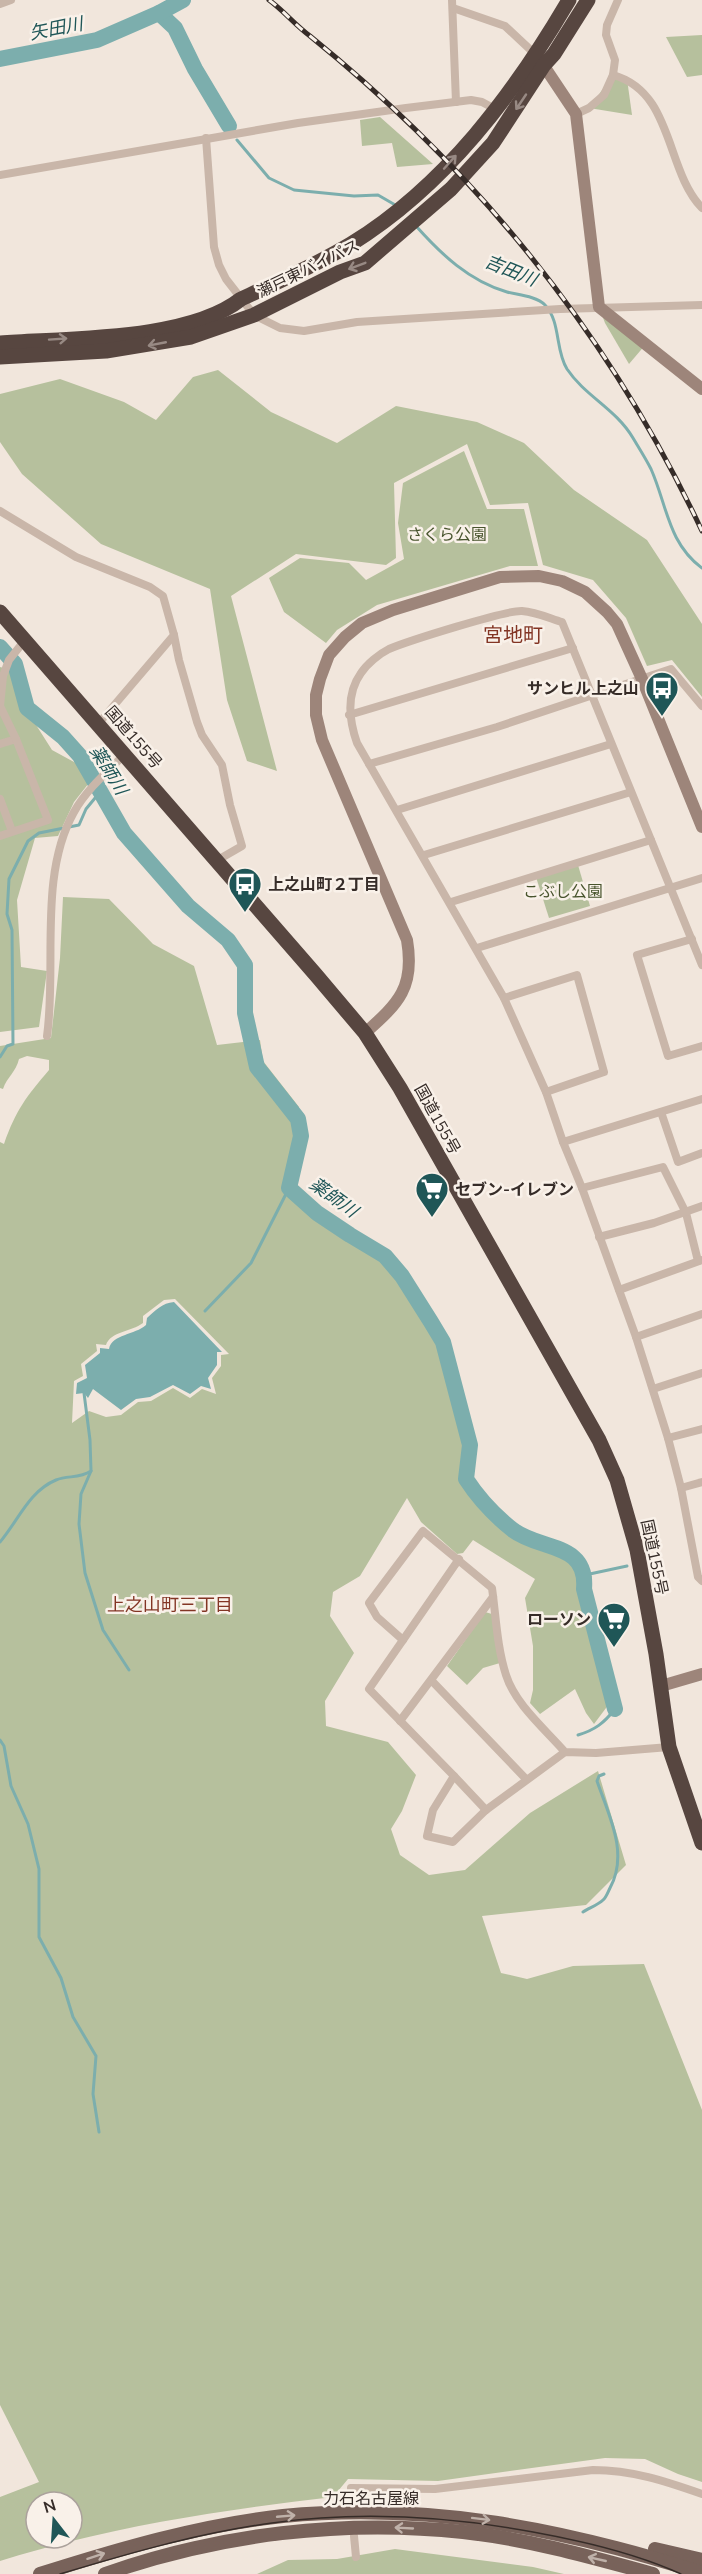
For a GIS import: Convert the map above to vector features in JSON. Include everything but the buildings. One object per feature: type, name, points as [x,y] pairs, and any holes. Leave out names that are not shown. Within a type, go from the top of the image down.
[{"type":"highway","name":"瀬戸東バイパス","points":[[0,357],[137,348],[191,337],[254,315],[340,272],[365,263],[452,189],[493,143],[540,60],[568,0]]},
{"type":"highway","name":"瀬戸東バイパス","points":[[0,342],[174,329],[228,309],[241,299],[353,243],[390,216],[438,175],[540,60],[554,54],[588,0]]},
{"type":"highway","name":"国道155号","points":[[0,612],[126,754],[365,1033],[400,1088],[604,1451],[617,1480],[637,1551],[661,1686],[669,1747],[702,1843]]},
{"type":"main road","name":"力石名古屋線","points":[[40,2574],[136,2545],[206,2529],[282,2516],[376,2512],[484,2519],[544,2529],[623,2548],[702,2573]]},
{"type":"main road","name":"力石名古屋線","points":[[105,2574],[171,2554],[243,2538],[348,2528],[409,2528],[465,2532],[544,2546],[653,2574]]},
{"type":"main road","points":[[544,2529],[624,2541],[702,2560]]},
{"type":"main road","points":[[125,2574],[243,2538]]},
{"type":"street","points":[[0,4],[11,0]]},
{"type":"street","points":[[576,114],[589,108],[604,95],[613,75],[615,60],[606,35],[618,0]]},
{"type":"street","points":[[456,102],[452,4],[505,26],[540,60],[576,114],[599,307],[702,389]]},
{"type":"street","points":[[613,75],[627,79],[645,94],[674,151],[689,191],[702,208]]},
{"type":"street","points":[[0,175],[298,123],[456,102],[482,102],[495,109]]},
{"type":"street","points":[[206,138],[217,258],[226,279],[254,315],[280,328],[304,331],[357,322],[599,307],[702,305]]},
{"type":"street","points":[[0,512],[76,557],[150,587],[163,597],[197,722],[202,735],[222,765],[230,805],[242,846],[216,861]]},
{"type":"street","points":[[365,1033],[402,996],[409,976],[410,956],[407,940],[322,740],[316,715],[316,695],[329,655],[362,623],[393,610],[500,577],[539,576],[562,581],[585,592],[608,612],[617,624],[702,826]]},
{"type":"street","points":[[702,965],[562,622],[520,611],[465,625],[388,650],[368,664],[353,689],[350,715],[357,744],[477,948],[504,998],[546,1092],[653,1389],[681,1488],[698,1577],[702,1581]]},
{"type":"street","points":[[99,723],[174,635]]},
{"type":"street","points":[[0,836],[48,820],[16,739],[0,706],[0,688],[9,660],[25,640]]},
{"type":"street","points":[[350,715],[573,648]]},
{"type":"street","points":[[369,764],[592,696],[671,669],[702,706]]},
{"type":"street","points":[[0,744],[16,739]]},
{"type":"street","points":[[397,810],[611,744]]},
{"type":"street","points":[[47,1036],[55,882],[62,840],[74,813],[92,786],[126,754]]},
{"type":"street","points":[[424,855],[631,792]]},
{"type":"street","points":[[0,799],[12,831]]},
{"type":"street","points":[[451,902],[651,840]]},
{"type":"street","points":[[477,948],[702,878]]},
{"type":"street","points":[[692,939],[637,956],[668,1056],[702,1046]]},
{"type":"street","points":[[504,998],[577,975],[604,1072],[546,1092]]},
{"type":"street","points":[[563,1142],[702,1099]]},
{"type":"street","points":[[661,1112],[678,1162],[702,1153]]},
{"type":"street","points":[[582,1188],[663,1167],[686,1213],[700,1260],[619,1290]]},
{"type":"street","points":[[599,1238],[686,1213],[702,1206]]},
{"type":"street","points":[[636,1337],[702,1314]]},
{"type":"street","points":[[653,1389],[702,1372]]},
{"type":"street","points":[[668,1438],[702,1429]]},
{"type":"street","points":[[681,1488],[702,1482]]},
{"type":"street","points":[[403,1640],[377,1617],[369,1603],[423,1531],[492,1588],[499,1646],[506,1677],[518,1697],[565,1752]]},
{"type":"street","points":[[459,1559],[369,1689],[486,1810]]},
{"type":"street","points":[[400,1721],[494,1597]]},
{"type":"street","points":[[661,1686],[702,1674]]},
{"type":"street","points":[[432,1681],[526,1779]]},
{"type":"street","points":[[454,1776],[434,1810],[427,1836],[453,1842],[486,1810],[565,1752],[606,1753],[669,1747]]},
{"type":"street","points":[[352,2503],[351,2488],[435,2489],[602,2470],[644,2474],[702,2494]]},
{"type":"street","points":[[354,2536],[356,2557]]},
{"type":"green space","points":[[702,35],[702,75],[687,77],[666,37]]},
{"type":"green space","points":[[613,75],[627,79],[632,115],[589,108]]},
{"type":"green space","points":[[380,117],[433,164],[397,167],[392,143],[362,146],[360,120]]},
{"type":"green space","points":[[599,307],[646,344],[629,364],[605,323]]},
{"type":"green space","points":[[218,370],[271,412],[337,443],[396,406],[477,422],[524,443],[574,490],[647,540],[702,624],[702,697],[672,660],[647,666],[626,618],[593,580],[543,565],[528,503],[490,505],[467,444],[394,483],[396,558],[386,565],[296,554],[231,596],[277,771],[247,761],[227,700],[210,589],[101,544],[22,474],[0,442],[0,394],[60,379],[124,402],[156,420],[193,377]]},
{"type":"green space","name":"さくら公園","points":[[464,451],[487,509],[524,509],[538,566],[510,566],[377,605],[337,630],[326,643],[284,612],[269,578],[300,558],[349,563],[366,580],[404,559],[398,523],[403,483]]},
{"type":"green space","points":[[0,667],[14,671],[24,706],[52,750],[96,774],[74,802],[58,836],[35,838],[17,900],[21,967],[47,971],[39,1027],[0,1032]]},
{"type":"green space","name":"こぶし公園","points":[[578,865],[590,906],[549,918],[536,877]]},
{"type":"green space","points":[[63,897],[109,899],[153,944],[194,966],[217,1045],[260,1040],[263,1061],[299,1107],[286,1188],[311,1216],[377,1255],[396,1276],[436,1342],[467,1443],[461,1479],[478,1505],[524,1541],[570,1558],[592,1576],[592,1599],[585,1615],[609,1704],[594,1724],[575,1689],[540,1714],[530,1703],[533,1690],[533,1646],[525,1598],[535,1579],[473,1540],[463,1553],[457,1554],[421,1522],[407,1498],[360,1576],[333,1592],[330,1616],[354,1653],[325,1701],[326,1726],[388,1742],[416,1775],[402,1811],[391,1829],[400,1855],[429,1875],[465,1870],[530,1813],[598,1771],[626,1865],[586,1905],[482,1916],[501,1973],[527,1979],[573,1966],[644,1964],[702,2110],[702,2482],[645,2459],[605,2458],[438,2481],[348,2479],[333,2497],[165,2521],[84,2538],[84,2490],[24,2490],[24,2550],[38,2550],[0,2561],[0,2497],[39,2482],[0,2405],[0,1142],[4,1144],[22,1104],[49,1070],[49,1060],[27,1056],[19,1059],[3,1089],[0,1088],[0,1046],[51,1038],[60,958]],"holes":[[[175,1299],[229,1354],[221,1355],[221,1366],[212,1378],[216,1394],[202,1389],[190,1398],[173,1388],[151,1401],[138,1402],[121,1415],[106,1417],[89,1411],[72,1423],[74,1381],[83,1376],[81,1364],[97,1351],[96,1344],[106,1345],[117,1334],[143,1323],[143,1316],[164,1300]]]},
{"type":"green space","points":[[485,1612],[492,1614],[500,1663],[483,1668],[467,1685],[447,1666]]},
{"type":"green space","points":[[395,2549],[533,2567],[564,2574],[257,2574],[288,2560],[337,2559]]},
{"type":"water","points":[[174,1302],[222,1352],[217,1352],[217,1365],[208,1378],[211,1389],[201,1386],[190,1394],[173,1385],[150,1397],[136,1399],[121,1410],[93,1389],[88,1398],[84,1393],[76,1394],[77,1383],[87,1378],[85,1365],[100,1353],[100,1348],[109,1349],[114,1340],[146,1325],[147,1318],[159,1307]]},
{"type":"waterway","name":"矢田川","points":[[0,59],[97,40],[183,0]]},
{"type":"waterway","name":"吉田川","points":[[159,13],[175,28],[195,69],[229,126]]},
{"type":"waterway","name":"吉田川","points":[[237,140],[269,178],[294,190],[354,196],[378,195],[397,206]]},
{"type":"waterway","name":"吉田川","points":[[416,226],[435,247],[468,274],[493,287],[532,298],[545,305],[554,320],[563,361],[567,369],[574,379],[618,419],[633,438],[651,469],[675,535],[682,547],[702,568]]},
{"type":"waterway","name":"薬師川","points":[[0,647],[15,664],[27,708],[63,737],[80,756],[124,833],[188,906],[228,940],[245,965],[245,1013],[257,1067],[298,1119],[301,1136],[289,1188],[317,1213],[385,1256],[402,1276],[431,1322],[443,1342],[470,1445],[466,1479],[487,1506],[513,1530],[524,1537],[571,1555],[579,1563],[615,1709]]},
{"type":"waterway","points":[[0,1057],[7,1046],[13,1044],[12,930],[7,914],[9,879],[28,841],[39,833],[79,825],[86,809],[100,792]]},
{"type":"waterway","points":[[205,1311],[251,1263],[289,1188]]},
{"type":"waterway","points":[[0,1542],[38,1491],[56,1480],[91,1471],[84,1393]]},
{"type":"waterway","points":[[91,1471],[81,1494],[79,1524],[85,1573],[103,1630],[129,1670]]},
{"type":"waterway","points":[[585,1575],[627,1566]]},
{"type":"waterway","points":[[578,1735],[599,1725],[615,1709]]},
{"type":"waterway","points":[[0,1740],[4,1746],[11,1786],[28,1824],[39,1869],[39,1937],[61,1978],[73,2017],[96,2056],[93,2094],[99,2132]]},
{"type":"waterway","points":[[583,1912],[605,1898],[615,1875],[618,1861],[615,1835],[597,1781],[599,1776],[604,1774]]},
{"type":"tram line","points":[[60,2574],[165,2544],[218,2532],[305,2519],[370,2516],[468,2522],[571,2539],[646,2560],[681,2574]]},
{"type":"railway","points":[[269,0],[371,88],[429,143],[484,201],[534,261],[582,324],[626,390],[666,459],[702,531]]},
{"type":"place","name":"サンヒル上之山","points":[[662,717]]},
{"type":"place","name":"上之山町２丁目","points":[[245,913]]},
{"type":"place","name":"セブン-イレブン","points":[[432,1218]]},
{"type":"place","name":"ローソン","points":[[614,1648]]},
{"type":"district","name":"宮地町","points":[[513,634]]},
{"type":"district","name":"上之山町三丁目","points":[[170,1604]]}]
